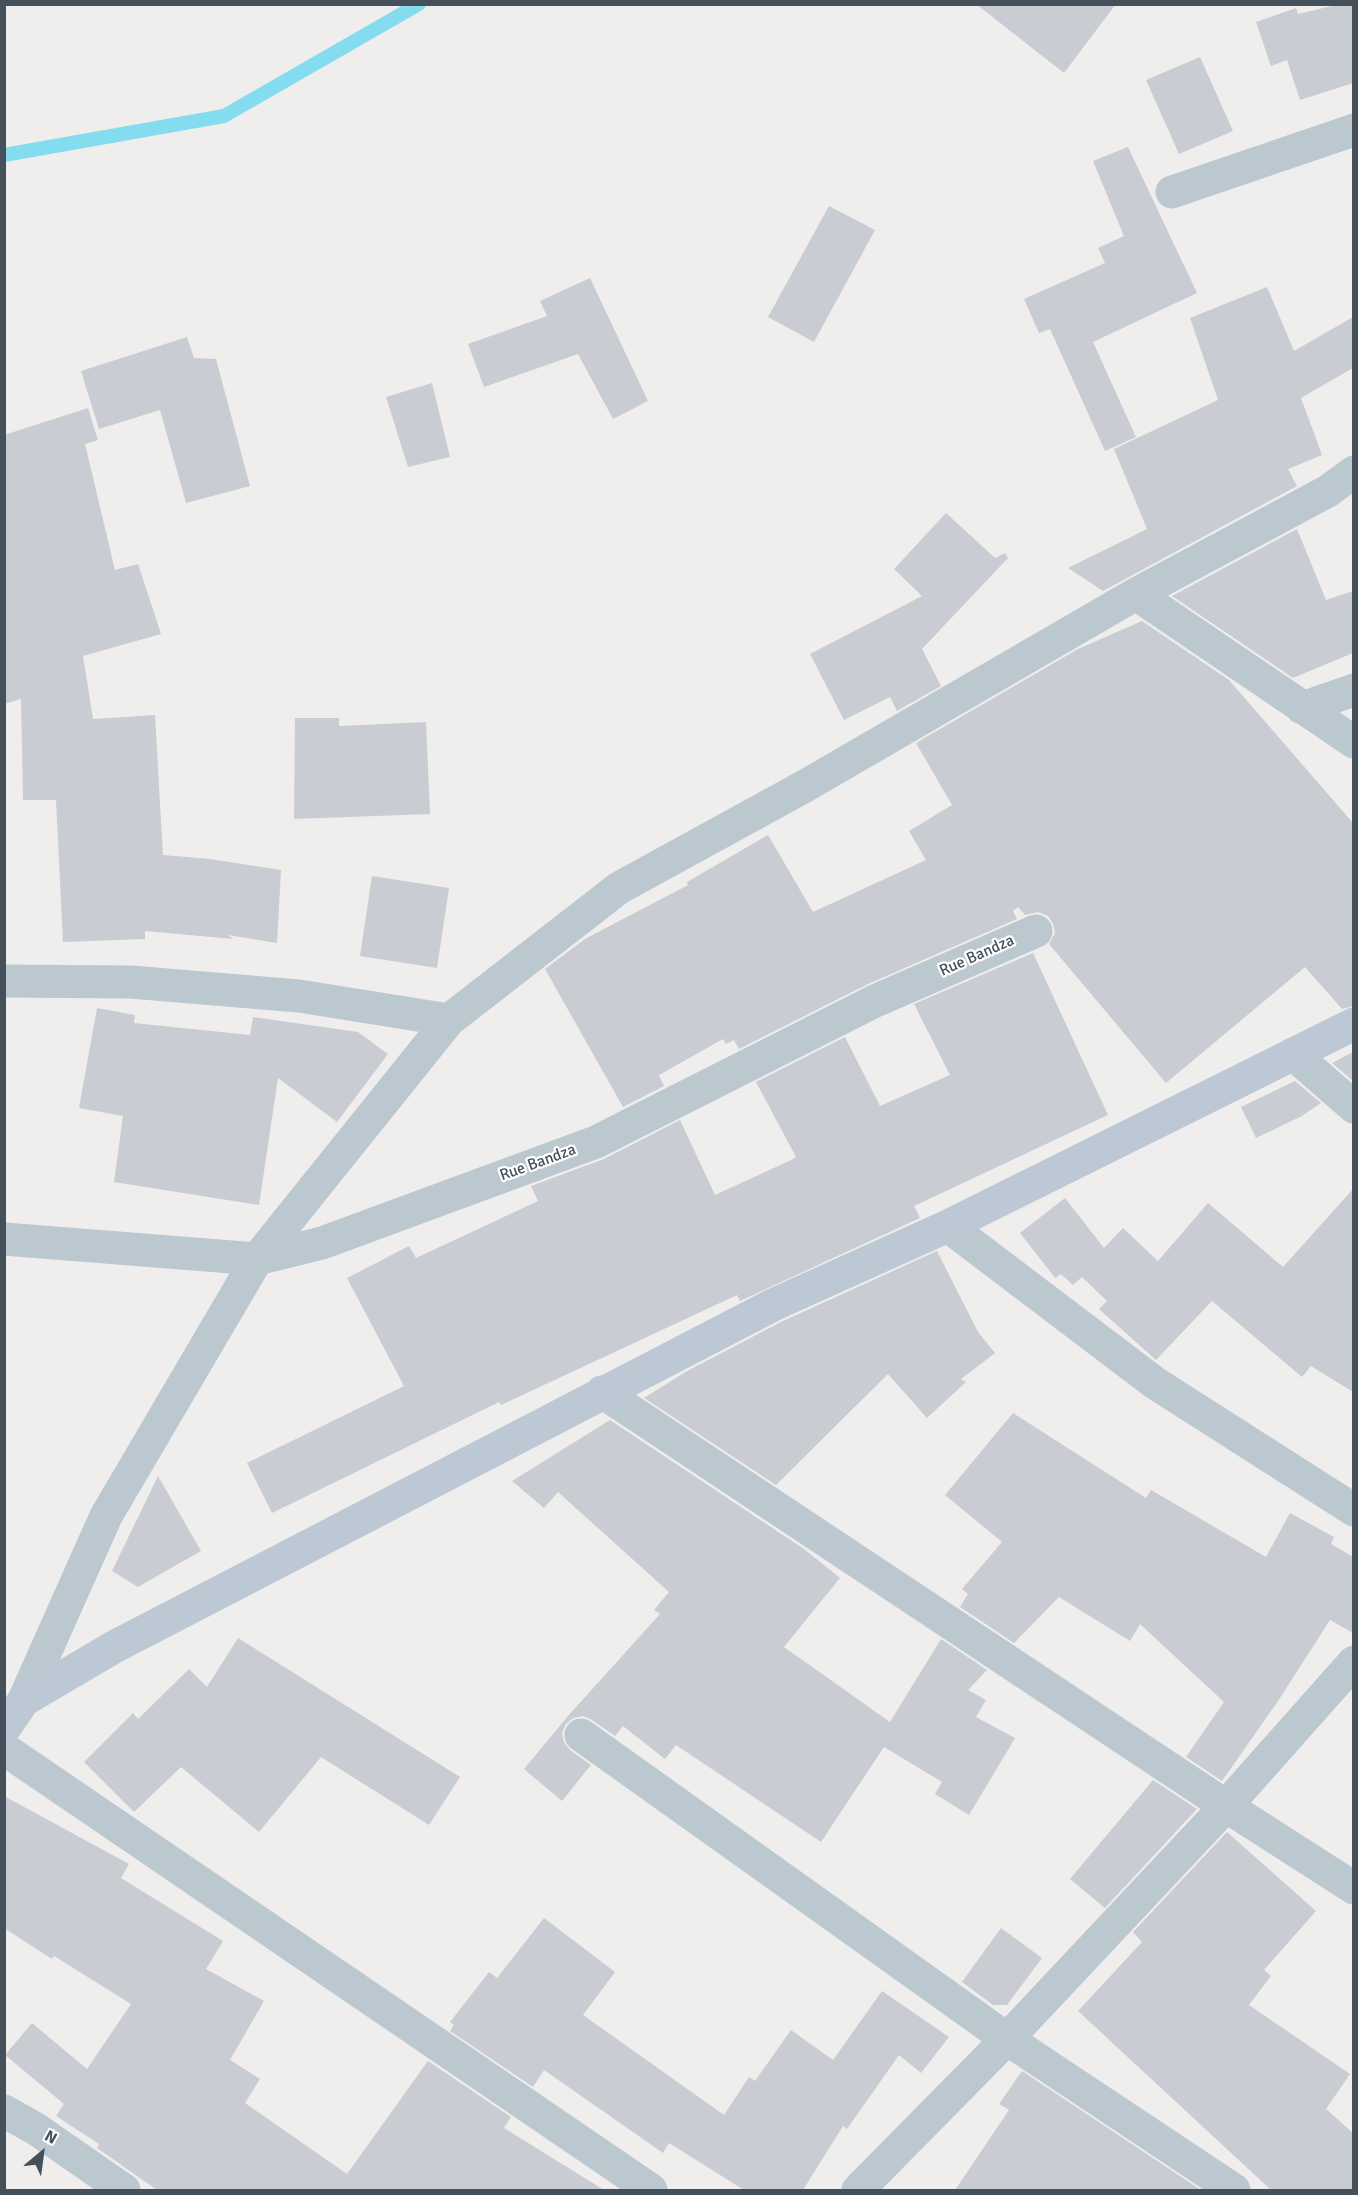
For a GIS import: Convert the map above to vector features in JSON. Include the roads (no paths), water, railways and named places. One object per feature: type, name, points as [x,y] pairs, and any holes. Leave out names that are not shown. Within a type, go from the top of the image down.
[{"type":"street","points":[[1172,192],[1353,130]]},
{"type":"street","points":[[4,1729],[24,1700],[105,1516],[256,1259],[449,1020],[619,888],[805,786],[1136,594],[1328,491],[1353,472]]},
{"type":"street","points":[[1136,594],[1353,742]]},
{"type":"street","points":[[1302,708],[1353,690]]},
{"type":"street","name":"Rue Bandza","points":[[4,1239],[256,1259],[322,1243],[596,1142],[875,1001],[1036,931]]},
{"type":"street","points":[[4,981],[131,982],[299,996],[449,1020]]},
{"type":"street","points":[[24,1700],[114,1647],[775,1304],[948,1226],[1353,1024]]},
{"type":"street","points":[[1293,1054],[1353,1107]]},
{"type":"street","points":[[948,1226],[1155,1383],[1353,1510]]},
{"type":"street","points":[[602,1392],[1353,1888]]},
{"type":"street","points":[[858,2190],[1007,2039],[1226,1806],[1353,1662]]},
{"type":"street","points":[[581,1735],[1007,2039],[1234,2190]]},
{"type":"street","points":[[4,1749],[651,2190]]},
{"type":"street","points":[[4,2111],[36,2129],[124,2190]]},
{"type":"waterway","points":[[4,155],[224,116],[419,4]]}]
